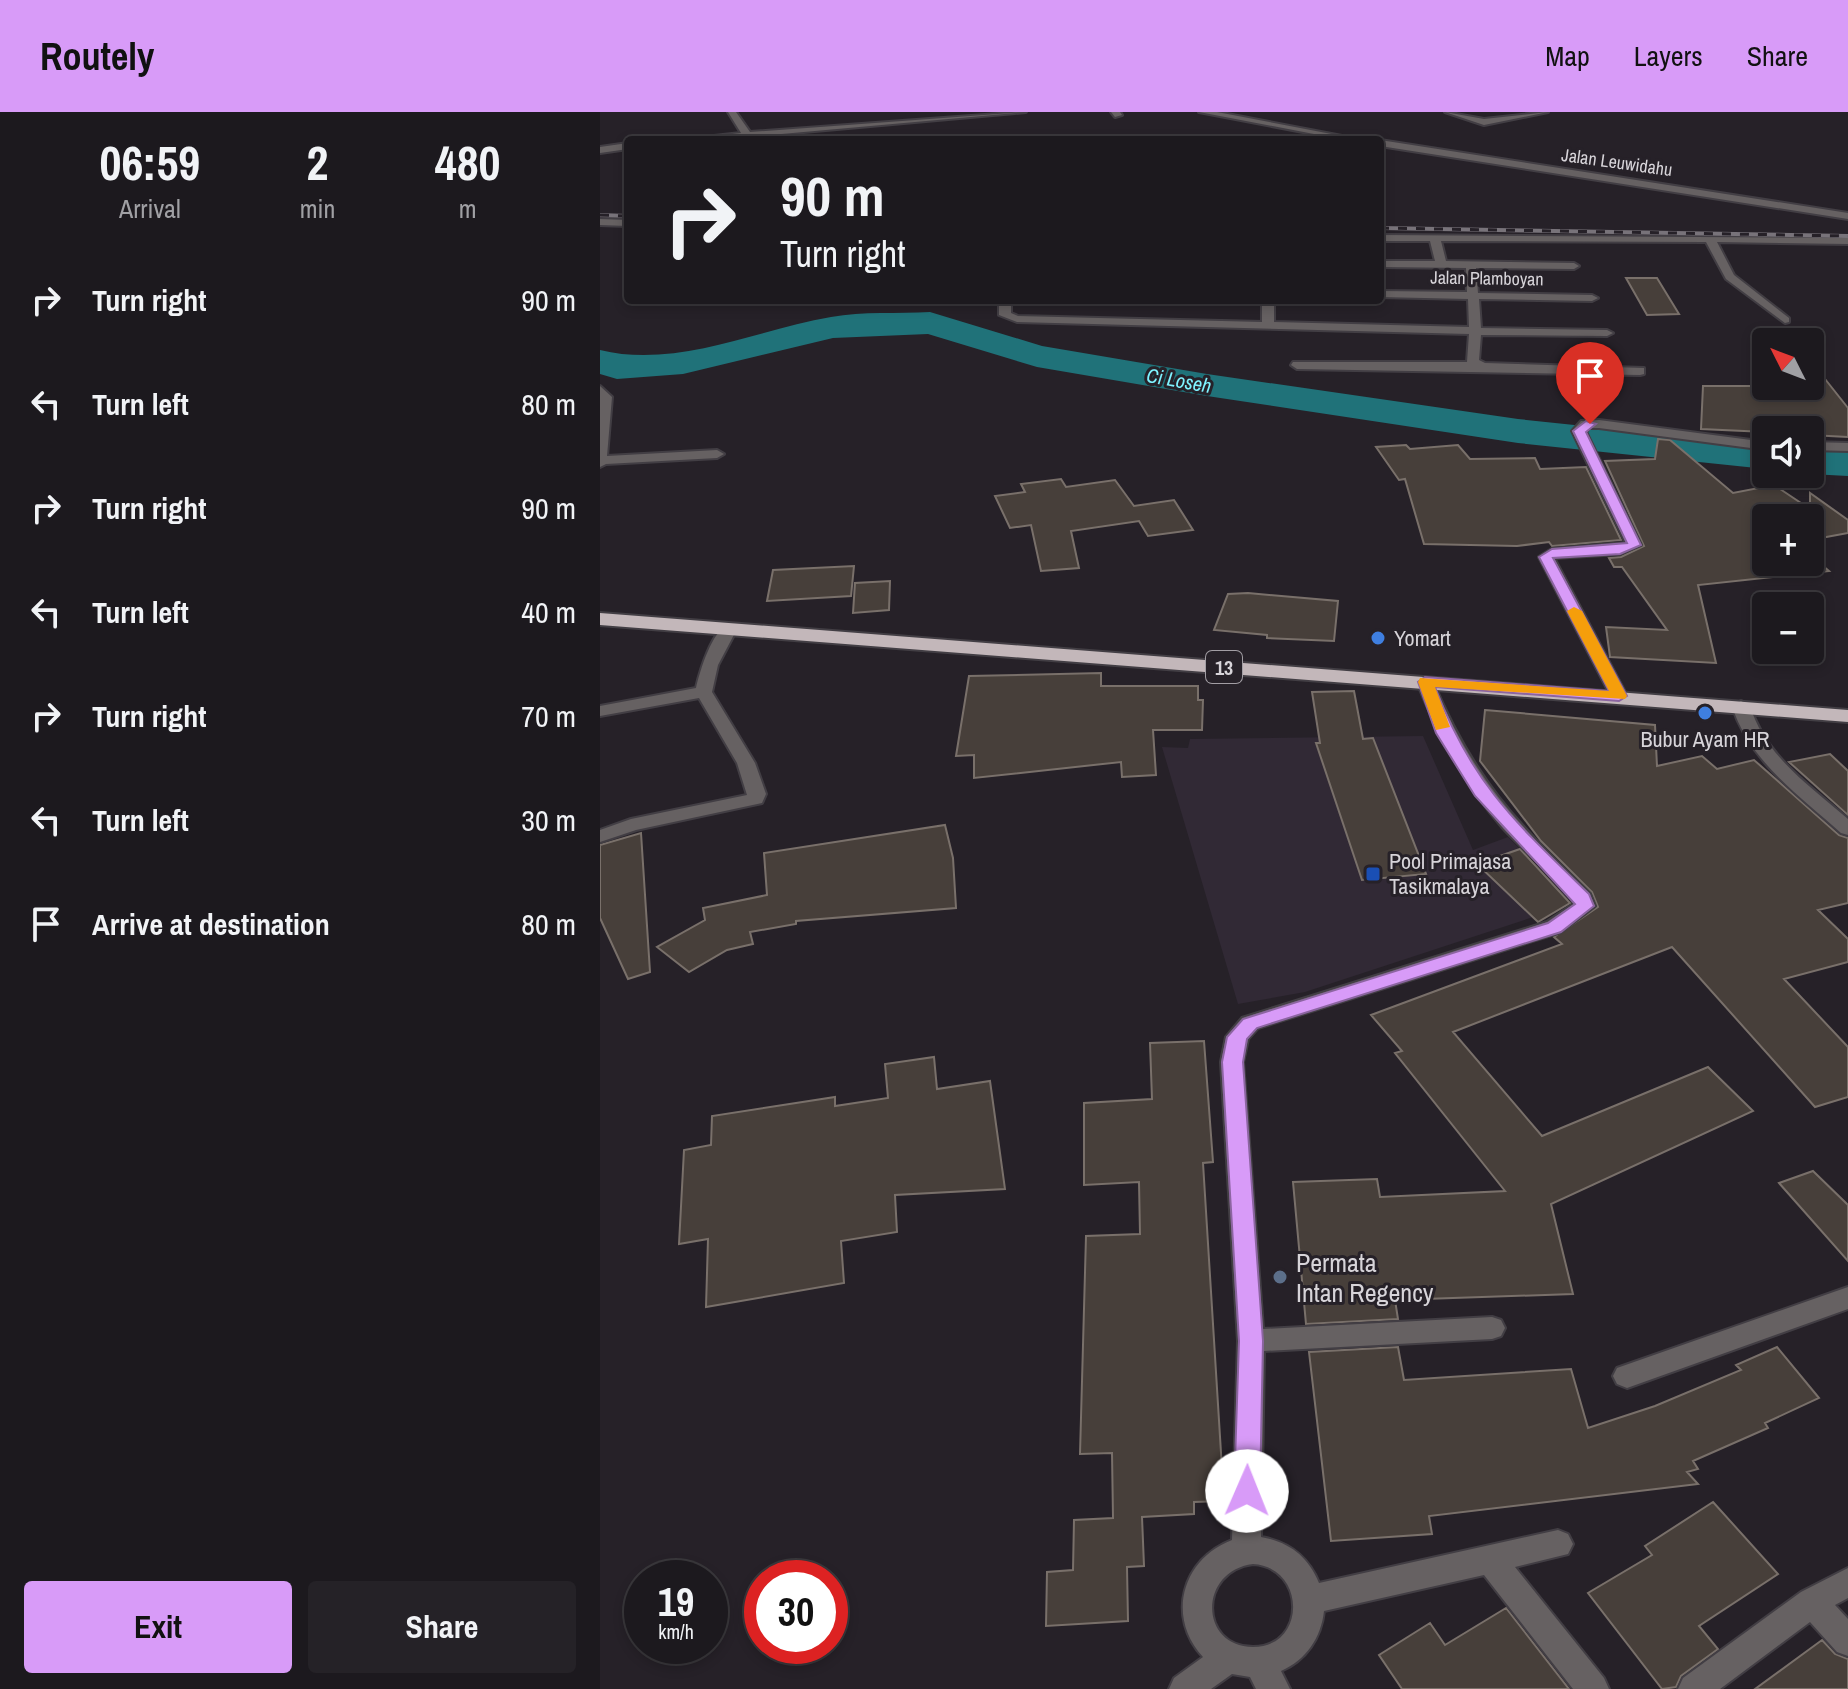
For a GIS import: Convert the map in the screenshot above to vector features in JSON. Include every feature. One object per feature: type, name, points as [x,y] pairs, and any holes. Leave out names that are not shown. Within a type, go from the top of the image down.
[{"type":"highway","name":"13","points":[[600,619],[1848,716]]},
{"type":"street","points":[[732,112],[746,133]]},
{"type":"street","points":[[719,136],[1022,112]]},
{"type":"street","points":[[1203,112],[1338,136]]},
{"type":"street","points":[[1449,112],[1484,122],[1544,112]]},
{"type":"street","points":[[1249,119],[1276,114]]},
{"type":"street","points":[[868,124],[872,136]]},
{"type":"street","name":"Jalan Leuwidahu","points":[[1384,144],[1847,216]]},
{"type":"street","points":[[600,150],[624,147]]},
{"type":"street","points":[[600,222],[624,223]]},
{"type":"street","points":[[1384,238],[1848,241]]},
{"type":"street","points":[[1435,239],[1441,264]]},
{"type":"street","points":[[1710,239],[1730,277],[1785,320]]},
{"type":"street","points":[[1384,264],[1574,266]]},
{"type":"street","points":[[1471,265],[1475,331],[1473,362],[1478,366]]},
{"type":"street","name":"Jalan Plamboyan","points":[[1384,294],[1592,298]]},
{"type":"street","points":[[1005,304],[1005,315],[1017,319],[1607,333]]},
{"type":"street","points":[[1268,304],[1268,323]]},
{"type":"street","points":[[1297,365],[1640,371]]},
{"type":"street","points":[[600,390],[606,397],[600,461],[717,454]]},
{"type":"street","points":[[1619,696],[1546,557],[1552,553],[1620,550],[1634,545],[1579,431],[1586,424],[1599,424],[1752,444]]},
{"type":"street","points":[[1824,446],[1848,447]]},
{"type":"street","points":[[600,836],[631,825],[755,799],[757,794],[746,763],[704,692],[710,665],[729,629]]},
{"type":"street","points":[[1246,1551],[1251,1341],[1232,1062],[1242,1029],[1250,1023],[1554,927],[1585,906],[1583,898],[1500,817],[1481,793],[1444,733],[1425,682]]},
{"type":"street","points":[[600,711],[704,692]]},
{"type":"street","points":[[1741,706],[1744,724],[1764,750],[1848,829]]},
{"type":"street","points":[[1627,1376],[1848,1298]]},
{"type":"street","points":[[1251,1341],[1492,1328]]},
{"type":"street","points":[[1311,1599],[1558,1544]]},
{"type":"street","points":[[1185,1689],[1254,1670],[1289,1652],[1307,1628],[1311,1599],[1300,1572],[1276,1555],[1246,1551],[1219,1561],[1200,1583],[1195,1611],[1205,1639],[1254,1670]]},
{"type":"street","points":[[1489,1558],[1593,1689]]},
{"type":"street","points":[[1694,1689],[1812,1602],[1848,1582]]},
{"type":"street","points":[[1812,1602],[1848,1641]]},
{"type":"shaded area","name":"Pool Primajasa Tasikmalaya","points":[[1423,736],[1473,850],[1508,837],[1569,898],[1567,906],[1305,992],[1238,1004],[1162,747],[1188,748],[1190,739]]},
{"type":"building","points":[[1626,278],[1657,278],[1679,314],[1647,315]]},
{"type":"building","points":[[1824,378],[1848,408],[1848,437],[1824,436],[1824,416],[1752,416],[1752,431],[1701,429],[1703,386],[1752,386],[1752,400],[1824,400]]},
{"type":"building","points":[[1658,439],[1670,440],[1733,493],[1778,488],[1802,504],[1752,504],[1752,576],[1782,576],[1698,585],[1716,663],[1610,657],[1606,627],[1667,630],[1622,567],[1614,567],[1609,558],[1621,557],[1644,546],[1605,461],[1655,459]]},
{"type":"building","points":[[1406,445],[1410,449],[1458,445],[1470,459],[1535,458],[1540,469],[1586,467],[1621,540],[1552,546],[1549,542],[1517,546],[1424,544],[1405,479],[1399,480],[1376,447]]},
{"type":"building","points":[[1061,479],[1066,487],[1115,480],[1134,506],[1174,500],[1193,530],[1148,536],[1139,521],[1071,531],[1079,568],[1041,571],[1031,525],[1010,528],[995,496],[1025,492],[1021,484]]},
{"type":"building","points":[[1810,493],[1848,520],[1848,533],[1824,537],[1824,504],[1810,504]]},
{"type":"building","points":[[854,566],[851,596],[767,601],[773,570]]},
{"type":"building","points":[[890,581],[889,610],[853,613],[855,583]]},
{"type":"building","points":[[1228,594],[1338,601],[1334,641],[1267,638],[1267,635],[1214,630]]},
{"type":"building","points":[[1101,673],[1101,686],[1198,686],[1198,700],[1203,700],[1202,730],[1153,730],[1156,775],[1122,777],[1121,762],[974,778],[974,755],[956,756],[969,676]]},
{"type":"building","points":[[1354,691],[1363,739],[1373,738],[1426,874],[1362,880],[1316,743],[1320,743],[1312,692]]},
{"type":"building","points":[[1485,710],[1655,725],[1657,766],[1702,756],[1717,769],[1754,760],[1839,835],[1848,838],[1848,903],[1818,910],[1848,939],[1848,962],[1784,979],[1848,1047],[1848,1097],[1815,1107],[1672,947],[1453,1032],[1542,1136],[1708,1067],[1753,1111],[1551,1204],[1573,1294],[1395,1300],[1398,1319],[1306,1324],[1293,1182],[1377,1179],[1380,1197],[1505,1191],[1395,1053],[1402,1051],[1371,1015],[1562,944],[1554,937],[1598,907],[1592,892],[1541,841],[1480,761]]},
{"type":"building","points":[[1830,754],[1848,771],[1848,815],[1789,762]]},
{"type":"building","points":[[945,825],[953,858],[956,908],[796,921],[796,924],[750,932],[753,944],[727,950],[689,972],[657,947],[705,920],[703,908],[767,895],[764,853]]},
{"type":"building","points":[[641,833],[650,972],[628,979],[600,918],[600,845]]},
{"type":"building","points":[[1520,849],[1570,903],[1538,922],[1477,864]]},
{"type":"building","points":[[1204,1041],[1213,1162],[1203,1163],[1224,1501],[1194,1502],[1194,1514],[1142,1517],[1144,1566],[1127,1567],[1128,1621],[1046,1626],[1047,1572],[1073,1570],[1074,1520],[1113,1518],[1112,1453],[1080,1454],[1086,1236],[1140,1234],[1139,1182],[1084,1185],[1084,1103],[1152,1099],[1150,1043]]},
{"type":"building","points":[[934,1057],[937,1089],[990,1081],[1005,1189],[895,1195],[897,1232],[841,1241],[844,1283],[706,1307],[708,1239],[679,1244],[684,1150],[711,1145],[712,1116],[835,1097],[835,1106],[888,1098],[885,1064]]},
{"type":"building","points":[[1813,1171],[1848,1205],[1848,1261],[1779,1183]]},
{"type":"building","points":[[1398,1347],[1404,1380],[1571,1369],[1588,1428],[1655,1406],[1741,1370],[1736,1365],[1777,1347],[1819,1398],[1765,1423],[1768,1428],[1693,1461],[1698,1469],[1687,1472],[1698,1484],[1429,1516],[1432,1534],[1331,1541],[1309,1352]]},
{"type":"building","points":[[1713,1502],[1778,1574],[1699,1626],[1718,1649],[1681,1676],[1676,1687],[1662,1689],[1588,1593],[1652,1555],[1645,1546]]},
{"type":"building","points":[[1506,1608],[1569,1689],[1402,1689],[1379,1655],[1430,1623],[1445,1645]]},
{"type":"building","points":[[1822,1640],[1835,1654],[1848,1659],[1848,1689],[1755,1689]]},
{"type":"waterway","name":"Ci Loseh","points":[[600,361],[617,368],[683,363],[833,327],[930,323],[1037,356],[1207,385],[1518,431],[1752,456]]},
{"type":"waterway","name":"Ci Loseh","points":[[1824,462],[1848,463]]},
{"type":"railway","points":[[600,215],[624,216]]},
{"type":"railway","points":[[1384,228],[1848,236]]},
{"type":"slow traffic","points":[[1442,727],[1425,682],[1619,696],[1574,611]]},
{"type":"place","name":"Yomart","points":[[1378,638]]},
{"type":"place","name":"Bubur Ayam HR","points":[[1705,713]]},
{"type":"place","name":"Pool Primajasa Tasikmalaya","points":[[1373,874]]},
{"type":"place","name":"Permata Intan Regency","points":[[1280,1277]]},
{"type":"route","points":[[1247,1491],[1251,1341],[1232,1062],[1237,1037],[1250,1023],[1554,927],[1585,906],[1583,898],[1500,817],[1481,793],[1444,733],[1425,682],[1619,696],[1546,557],[1552,553],[1620,550],[1634,545],[1579,431],[1590,424]]}]
